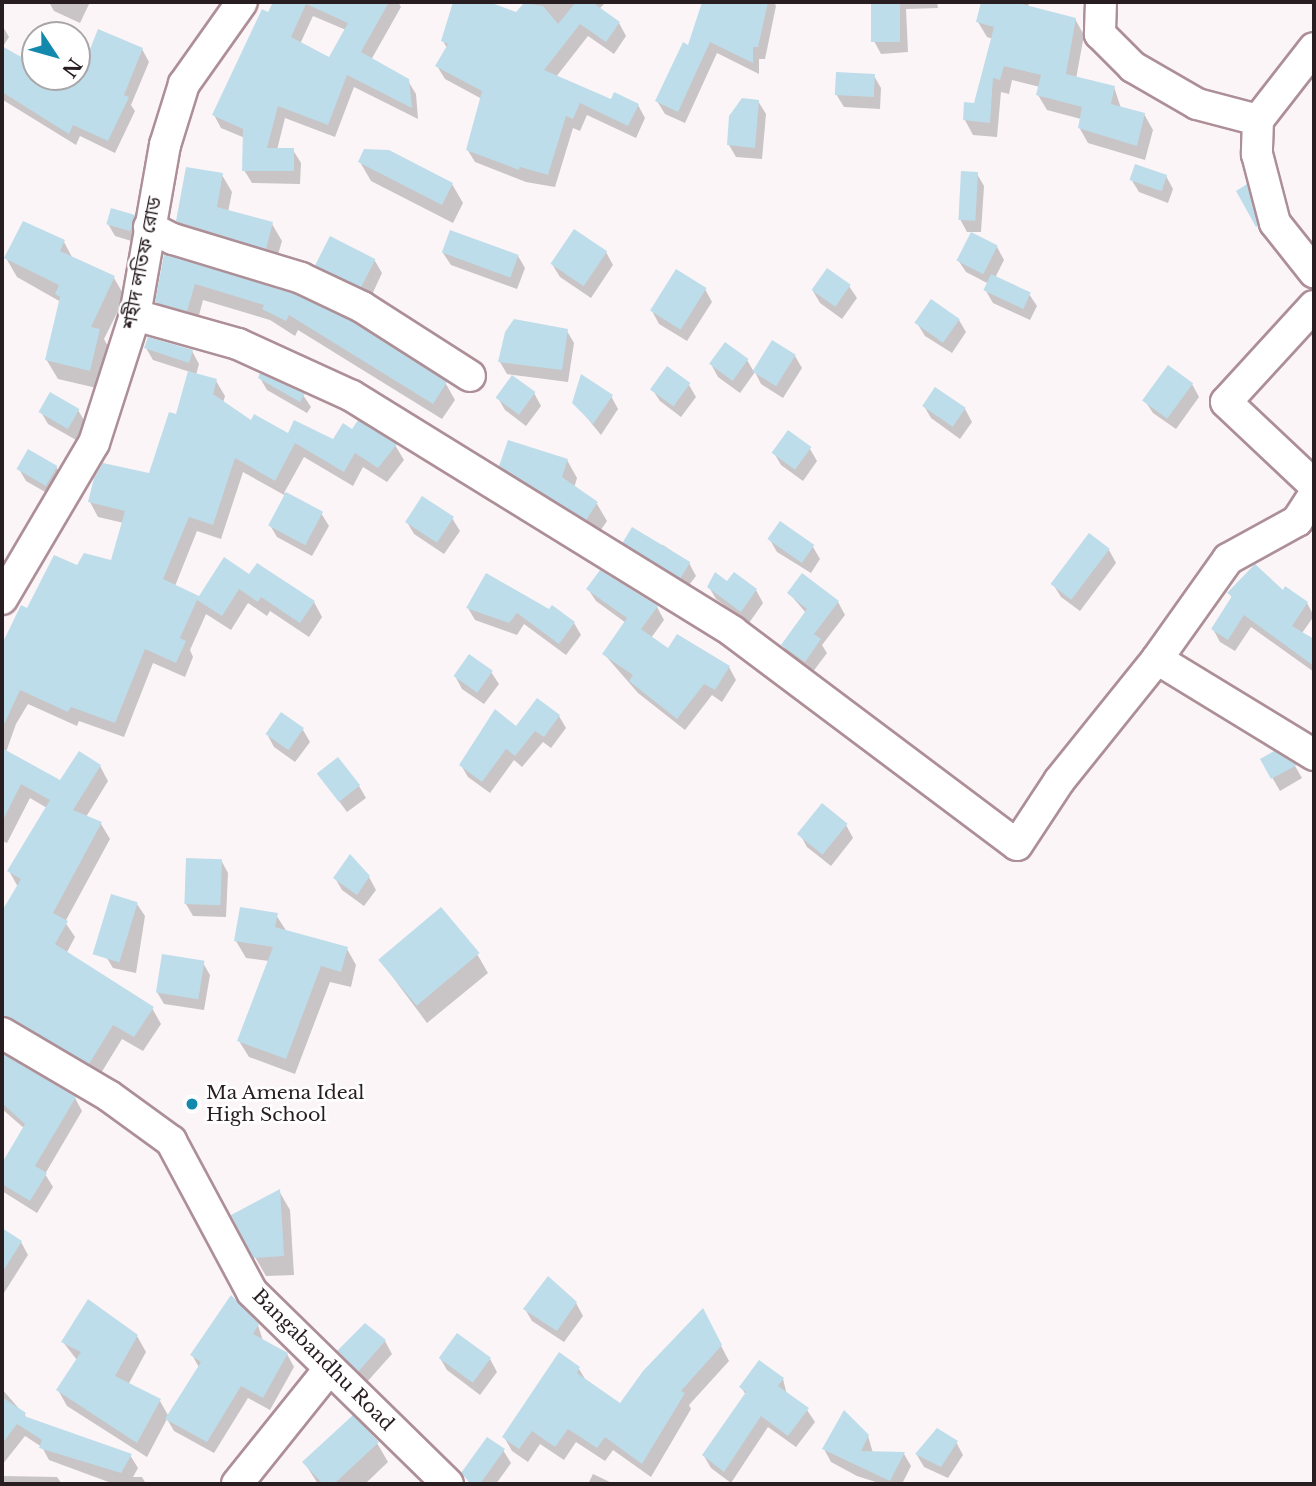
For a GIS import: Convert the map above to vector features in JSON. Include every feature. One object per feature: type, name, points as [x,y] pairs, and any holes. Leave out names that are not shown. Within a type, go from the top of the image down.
[{"type":"street","name":"শহীদ লতিফ রোড","points":[[2,599],[94,443],[135,315],[149,226],[184,84],[242,2]]},
{"type":"street","points":[[1101,2],[1100,34],[1133,67],[1197,104],[1258,120]]},
{"type":"street","points":[[1314,48],[1258,120],[1256,154],[1275,223],[1314,272]]},
{"type":"street","points":[[149,226],[173,239],[301,278],[362,307],[470,376]]},
{"type":"street","points":[[1314,306],[1226,402],[1314,485]]},
{"type":"street","points":[[135,315],[238,344],[352,396],[733,631],[1017,845],[1059,781],[1157,659],[1228,559],[1297,522],[1314,495]]},
{"type":"street","points":[[1157,659],[1314,755]]},
{"type":"street","name":"Bangabandhu Road","points":[[2,1033],[109,1096],[171,1141],[253,1292],[449,1484]]},
{"type":"street","points":[[237,1484],[329,1369]]},
{"type":"building","points":[[273,2],[389,2],[361,52],[409,79],[412,108],[347,75],[328,125],[278,106],[267,148],[294,148],[294,171],[242,171],[243,129],[212,115],[262,9],[268,12]],"holes":[[[306,4],[348,23],[329,57],[291,37]]]},
{"type":"building","points":[[453,2],[489,2],[516,12],[524,3],[543,6],[558,24],[576,2],[592,2],[620,22],[606,42],[580,24],[544,70],[611,99],[614,92],[639,104],[628,126],[580,103],[573,119],[566,116],[548,175],[520,167],[519,170],[466,150],[482,91],[435,66],[448,44],[441,41]]},
{"type":"building","points":[[702,2],[768,2],[758,47],[753,47],[753,63],[710,42],[678,112],[655,101],[683,42],[688,45]]},
{"type":"building","points":[[871,2],[900,2],[900,42],[871,42]]},
{"type":"building","points":[[981,2],[1014,2],[1076,18],[1066,74],[1115,86],[1111,104],[1145,113],[1137,146],[1078,128],[1082,107],[1036,95],[1041,75],[1004,66],[1000,80],[993,78],[990,123],[963,120],[964,102],[974,103],[994,27],[976,22]]},
{"type":"building","points":[[98,29],[143,48],[124,95],[129,97],[108,141],[73,125],[69,134],[2,92],[2,46],[21,57],[21,91],[91,91],[91,47]]},
{"type":"building","points":[[836,72],[875,74],[874,97],[835,95]]},
{"type":"building","points":[[742,98],[759,100],[755,148],[727,145],[729,116]]},
{"type":"building","points":[[364,149],[389,150],[453,183],[442,205],[358,162]]},
{"type":"building","points":[[1135,164],[1167,175],[1162,191],[1129,180]]},
{"type":"building","points":[[186,167],[223,173],[217,207],[273,222],[266,249],[176,221]]},
{"type":"building","points":[[961,171],[978,172],[975,221],[958,220]]},
{"type":"building","points":[[1247,184],[1258,226],[1256,227],[1236,191]]},
{"type":"building","points":[[111,208],[135,215],[130,231],[106,224]]},
{"type":"building","points":[[23,221],[65,240],[60,251],[115,276],[91,327],[100,329],[90,371],[45,360],[60,297],[55,294],[59,285],[4,258]]},
{"type":"building","points":[[574,229],[607,251],[584,286],[551,264]]},
{"type":"building","points":[[450,230],[519,255],[510,278],[442,253]]},
{"type":"building","points":[[971,232],[998,246],[983,274],[956,261]]},
{"type":"building","points":[[330,236],[375,259],[360,289],[315,265]]},
{"type":"building","points":[[164,254],[295,294],[354,322],[447,382],[433,404],[289,315],[286,321],[262,309],[264,305],[195,284],[187,311],[155,302]]},
{"type":"building","points":[[827,268],[851,285],[835,307],[812,290]]},
{"type":"building","points":[[676,269],[707,288],[681,330],[650,311]]},
{"type":"building","points":[[991,274],[1031,293],[1023,309],[983,290]]},
{"type":"building","points":[[931,299],[960,319],[943,343],[914,323]]},
{"type":"building","points":[[514,319],[568,329],[562,370],[498,362],[505,332]]},
{"type":"building","points":[[148,337],[193,350],[189,363],[144,348]]},
{"type":"building","points":[[772,340],[796,355],[776,386],[752,371]]},
{"type":"building","points":[[725,342],[748,359],[733,381],[709,364]]},
{"type":"building","points":[[1168,365],[1193,383],[1167,419],[1142,401]]},
{"type":"building","points":[[667,366],[690,383],[673,407],[650,389]]},
{"type":"building","points":[[188,371],[217,379],[213,394],[251,420],[254,414],[288,433],[294,420],[333,439],[343,423],[352,429],[358,420],[397,444],[378,468],[355,453],[344,472],[295,443],[275,481],[235,458],[213,525],[189,517],[163,579],[199,596],[224,557],[249,574],[257,563],[315,601],[300,623],[261,597],[258,602],[239,589],[222,616],[197,600],[180,638],[186,641],[176,663],[145,649],[115,723],[71,707],[68,712],[20,690],[2,729],[2,644],[21,605],[27,608],[54,555],[77,565],[84,553],[111,560],[125,511],[88,502],[94,478],[103,463],[149,473],[169,412],[176,414]]},
{"type":"building","points":[[260,373],[305,394],[300,402],[258,378]]},
{"type":"building","points":[[581,374],[613,395],[593,424],[572,403]]},
{"type":"building","points":[[512,375],[535,392],[519,415],[496,398]]},
{"type":"building","points":[[935,387],[966,408],[953,427],[922,406]]},
{"type":"building","points":[[50,392],[79,409],[68,429],[38,412]]},
{"type":"building","points":[[788,430],[811,447],[795,470],[772,453]]},
{"type":"building","points":[[508,440],[568,459],[562,477],[598,502],[586,520],[499,466]]},
{"type":"building","points":[[28,449],[57,466],[46,486],[16,469]]},
{"type":"building","points":[[286,492],[323,512],[305,545],[268,526]]},
{"type":"building","points":[[422,496],[454,517],[437,543],[405,522]]},
{"type":"building","points":[[780,521],[814,545],[802,563],[767,539]]},
{"type":"building","points":[[632,527],[690,562],[681,578],[622,543]]},
{"type":"building","points":[[1089,533],[1110,549],[1071,600],[1050,584]]},
{"type":"building","points":[[1255,564],[1283,590],[1285,586],[1308,602],[1292,626],[1314,639],[1314,666],[1244,615],[1228,640],[1211,629],[1232,596],[1227,593]]},
{"type":"building","points":[[600,570],[658,606],[641,629],[668,648],[677,634],[730,666],[715,690],[704,684],[677,719],[629,681],[633,675],[602,654],[627,618],[586,589]]},
{"type":"building","points":[[715,572],[727,581],[734,572],[757,589],[741,612],[707,587]]},
{"type":"building","points":[[486,573],[549,609],[552,605],[575,622],[559,644],[517,613],[509,623],[466,608]]},
{"type":"building","points":[[802,573],[839,601],[814,634],[821,639],[805,662],[781,645],[807,609],[787,593]]},
{"type":"building","points":[[469,654],[493,671],[477,693],[454,676]]},
{"type":"building","points":[[537,698],[560,715],[544,737],[535,731],[515,756],[506,749],[482,782],[459,765],[495,709],[516,726]]},
{"type":"building","points":[[281,712],[304,728],[288,750],[266,734]]},
{"type":"building","points":[[2,748],[60,780],[79,751],[101,765],[73,810],[102,822],[53,913],[68,921],[55,944],[154,1007],[134,1037],[113,1025],[89,1064],[2,1016],[2,911],[21,879],[7,871],[50,800],[21,784],[2,822]]},
{"type":"building","points":[[1274,751],[1297,765],[1271,779],[1260,759]]},
{"type":"building","points":[[338,757],[360,785],[339,802],[317,774]]},
{"type":"building","points":[[822,803],[848,824],[822,855],[797,834]]},
{"type":"building","points":[[350,854],[370,876],[357,895],[333,878]]},
{"type":"building","points":[[186,858],[222,859],[220,905],[184,904]]},
{"type":"building","points":[[111,894],[138,902],[119,962],[93,954]]},
{"type":"building","points":[[240,907],[278,913],[275,927],[348,947],[341,972],[321,966],[286,1059],[237,1041],[273,947],[234,941]]},
{"type":"building","points":[[441,907],[480,953],[417,1006],[378,960]]},
{"type":"building","points":[[162,954],[204,961],[198,999],[156,993]]},
{"type":"building","points":[[2,1053],[76,1097],[35,1166],[47,1173],[30,1201],[2,1184],[2,1163],[25,1124],[2,1103]]},
{"type":"building","points":[[280,1189],[284,1256],[253,1258],[231,1215]]},
{"type":"building","points":[[2,1228],[22,1241],[2,1273]]},
{"type":"building","points":[[548,1276],[577,1302],[557,1331],[523,1309]]},
{"type":"building","points":[[231,1295],[259,1324],[253,1334],[288,1353],[263,1398],[241,1386],[207,1442],[165,1419],[201,1362],[190,1355]]},
{"type":"building","points":[[88,1299],[138,1335],[115,1376],[161,1399],[137,1443],[56,1390],[81,1352],[61,1342]]},
{"type":"building","points":[[703,1308],[722,1345],[681,1391],[685,1393],[642,1464],[605,1437],[597,1448],[568,1429],[555,1447],[532,1431],[519,1449],[502,1437],[559,1352],[580,1367],[577,1373],[620,1403],[643,1371]]},
{"type":"building","points":[[365,1323],[386,1340],[358,1372],[337,1351]]},
{"type":"building","points":[[457,1333],[491,1358],[473,1383],[439,1358]]},
{"type":"building","points":[[759,1360],[784,1378],[778,1386],[809,1408],[788,1436],[761,1416],[724,1472],[702,1455],[746,1392],[739,1387]]},
{"type":"building","points":[[2,1397],[26,1413],[24,1416],[132,1454],[121,1473],[39,1448],[42,1440],[17,1424],[2,1444]]},
{"type":"building","points":[[844,1410],[869,1435],[861,1451],[905,1452],[890,1481],[822,1449]]},
{"type":"building","points":[[353,1415],[379,1442],[334,1484],[323,1484],[302,1462]]},
{"type":"building","points":[[937,1428],[958,1441],[941,1467],[915,1454]]},
{"type":"building","points":[[487,1437],[505,1449],[480,1484],[471,1484],[461,1473]]},
{"type":"place","name":"Ma Amena Ideal High School","points":[[192,1104]]}]
